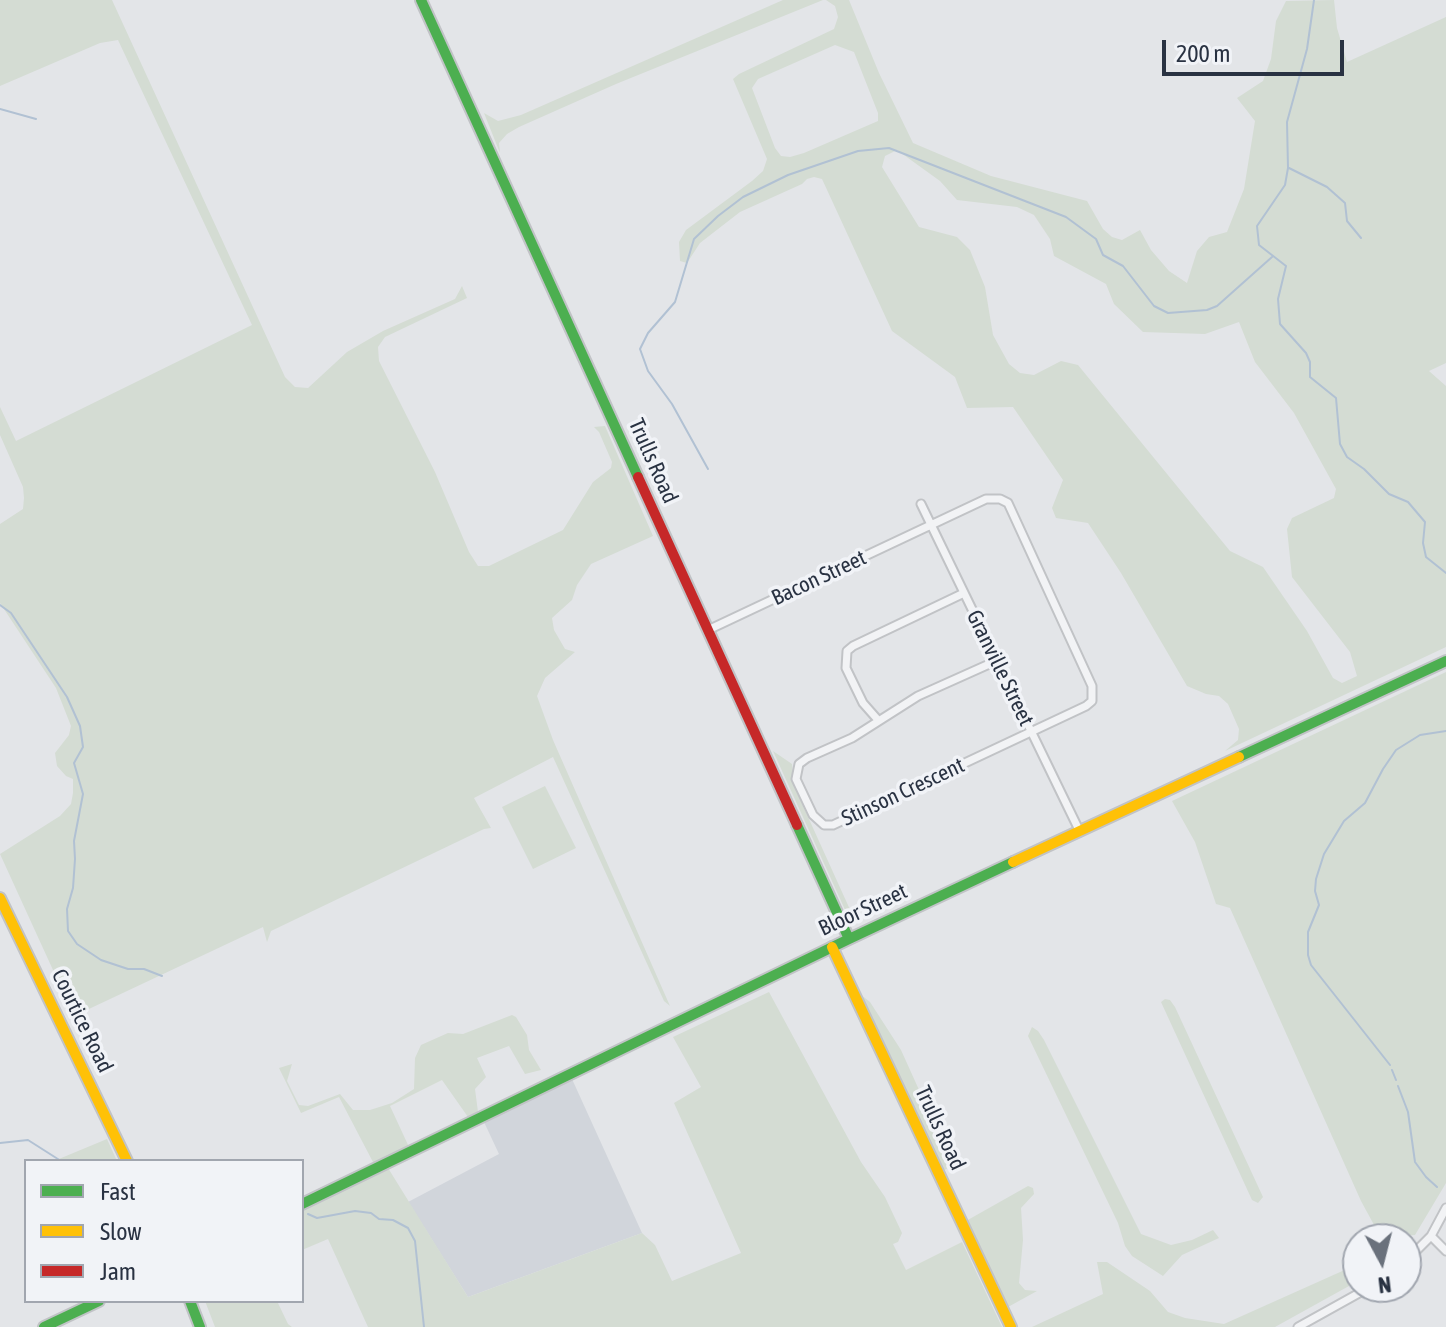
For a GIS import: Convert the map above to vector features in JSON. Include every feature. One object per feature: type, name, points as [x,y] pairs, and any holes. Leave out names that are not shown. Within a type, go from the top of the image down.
[{"type":"main road","name":"Trulls Road","points":[[421,0],[849,939]]},
{"type":"main road","name":"Bloor Street","points":[[304,1203],[832,947],[1446,661]]},
{"type":"main road","name":"Courtice Road","points":[[0,898],[126,1159]]},
{"type":"main road","name":"Trulls Road","points":[[832,947],[1011,1327]]},
{"type":"main road","points":[[44,1327],[95,1303]]},
{"type":"main road","points":[[191,1303],[200,1327]]},
{"type":"street","name":"Bacon Street","points":[[708,630],[993,497],[1008,503],[1094,694],[1086,706],[1031,733]]},
{"type":"street","name":"Granville Street","points":[[921,504],[1080,832]]},
{"type":"street","points":[[878,720],[863,703],[846,668],[847,651],[964,593]]},
{"type":"street","name":"Stinson Crescent","points":[[996,661],[918,696],[852,738],[799,764],[796,779],[818,822],[833,825],[1031,733]]},
{"type":"street","points":[[1422,1245],[1431,1236],[1446,1208]]},
{"type":"street","points":[[1431,1236],[1446,1251]]},
{"type":"street","points":[[1299,1327],[1342,1303]]},
{"type":"shaded area","points":[[0,0],[112,0],[285,377],[295,387],[308,388],[347,352],[383,331],[455,299],[462,286],[467,298],[385,337],[378,347],[379,361],[478,566],[489,566],[563,530],[593,482],[611,468],[612,462],[594,427],[605,426],[653,536],[591,564],[577,585],[572,600],[552,618],[554,630],[565,649],[575,652],[545,678],[537,696],[553,740],[670,1006],[664,1001],[553,757],[474,798],[491,828],[271,931],[267,942],[263,927],[74,1016],[0,854],[60,816],[71,804],[73,779],[57,766],[55,753],[69,735],[71,726],[56,688],[0,603],[0,524],[23,509],[24,498],[23,487],[0,435],[0,407],[16,441],[252,325],[118,40],[100,43],[0,86]]},
{"type":"shaded area","points":[[783,0],[823,0],[519,127],[499,143],[500,153],[484,113],[498,121],[521,115]]},
{"type":"shaded area","points":[[826,0],[849,0],[879,73],[913,143],[991,176],[1087,201],[1103,229],[1112,237],[1122,240],[1140,230],[1151,250],[1169,271],[1187,283],[1197,251],[1209,237],[1227,232],[1244,189],[1255,121],[1237,98],[1263,81],[1271,59],[1276,21],[1286,1],[1334,0],[1337,28],[1347,62],[1446,17],[1446,363],[1429,371],[1446,386],[1446,647],[1225,751],[1238,740],[1239,729],[1228,704],[1219,696],[1187,686],[1088,523],[1056,518],[1052,508],[1063,480],[1013,407],[967,408],[955,377],[892,331],[822,179],[807,179],[740,212],[700,243],[687,263],[680,261],[679,242],[686,230],[752,181],[763,171],[767,159],[733,79],[834,29],[838,17],[835,6]],"holes":[[[835,45],[854,52],[878,113],[878,121],[804,153],[781,156],[752,88],[758,79]],[[897,150],[940,181],[957,200],[1017,207],[1034,215],[1050,239],[1054,256],[1106,284],[1114,304],[1143,332],[1205,334],[1239,322],[1255,362],[1294,413],[1336,489],[1334,498],[1292,518],[1287,529],[1292,577],[1350,652],[1357,676],[1342,683],[1333,678],[1307,631],[1263,567],[1230,551],[1078,365],[1061,361],[1034,375],[1020,373],[1009,364],[993,335],[985,287],[970,250],[957,237],[919,227],[882,167],[885,156]]]},
{"type":"shaded area","points":[[1446,672],[1446,1183],[1422,1223],[1373,1223],[1230,908],[1216,904],[1195,842],[1172,801]]},
{"type":"shaded area","points":[[773,751],[792,764],[794,786],[855,916],[851,923]]},
{"type":"shaded area","points":[[545,786],[576,848],[533,869],[502,807]]},
{"type":"shaded area","points":[[769,992],[861,1162],[885,1197],[902,1233],[898,1242],[893,1244],[906,1270],[962,1242],[1002,1327],[368,1327],[328,1239],[304,1249],[304,1209],[388,1168],[468,1297],[642,1233],[655,1245],[672,1281],[741,1253],[674,1103],[701,1087],[673,1037]]},
{"type":"shaded area","points":[[860,994],[870,1002],[901,1050],[948,1154],[962,1162],[944,1170]]},
{"type":"shaded area","points":[[1165,999],[1175,1007],[1263,1197],[1258,1203],[1252,1200],[1161,1002]]},
{"type":"shaded area","points":[[512,1015],[527,1035],[529,1050],[541,1070],[525,1074],[509,1046],[477,1058],[486,1077],[475,1089],[478,1112],[468,1117],[442,1080],[390,1106],[409,1147],[374,1164],[339,1097],[301,1113],[279,1068],[292,1064],[287,1081],[299,1105],[308,1106],[340,1094],[353,1110],[370,1110],[392,1103],[414,1089],[415,1058],[421,1045],[448,1033],[463,1034]]},
{"type":"shaded area","points":[[1032,1027],[1044,1040],[1141,1234],[1171,1245],[1213,1230],[1219,1238],[1182,1255],[1163,1276],[1132,1256],[1028,1036]]},
{"type":"shaded area","points":[[572,1079],[642,1233],[468,1297],[408,1202],[499,1154],[484,1122]]},
{"type":"shaded area","points":[[107,1139],[116,1159],[59,1159]]},
{"type":"shaded area","points":[[1028,1186],[1033,1188],[1034,1194],[1021,1208],[1023,1240],[1019,1283],[1025,1290],[1037,1291],[1008,1307],[966,1221]]},
{"type":"shaded area","points":[[1097,1262],[1107,1262],[1150,1291],[1168,1312],[1224,1324],[1342,1271],[1342,1290],[1275,1327],[1032,1327],[1103,1294]]},
{"type":"shaded area","points":[[206,1303],[278,1303],[292,1327],[215,1327]]},
{"type":"waterway","points":[[1314,0],[1307,49],[1287,122],[1288,168],[1285,185],[1257,226],[1259,245],[1286,266],[1278,299],[1280,324],[1306,353],[1310,362],[1310,377],[1336,398],[1340,444],[1347,457],[1389,494],[1408,502],[1425,522],[1423,543],[1426,557],[1446,573]]},
{"type":"waterway","points":[[0,109],[36,119]]},
{"type":"waterway","points":[[708,469],[672,404],[648,371],[640,349],[648,333],[675,302],[694,239],[743,197],[788,175],[858,151],[889,148],[1066,217],[1096,239],[1103,255],[1123,266],[1154,306],[1168,313],[1207,310],[1217,306],[1272,257]]},
{"type":"waterway","points":[[1289,168],[1327,187],[1345,203],[1347,221],[1361,238]]},
{"type":"waterway","points":[[0,605],[11,613],[67,697],[80,726],[83,747],[74,763],[83,794],[74,841],[73,888],[67,909],[68,931],[77,944],[101,960],[162,976]]},
{"type":"waterway","points":[[1390,1065],[1311,965],[1308,932],[1319,905],[1316,879],[1324,854],[1344,821],[1365,803],[1396,750],[1420,735],[1446,731]]},
{"type":"waterway","points":[[1392,1070],[1396,1080]]},
{"type":"waterway","points":[[1398,1086],[1408,1112],[1415,1162],[1437,1187]]},
{"type":"waterway","points":[[0,1143],[28,1140],[58,1159]]},
{"type":"waterway","points":[[308,1214],[317,1218],[355,1211],[371,1213],[379,1219],[393,1220],[408,1228],[415,1241],[424,1327]]},
{"type":"traffic: fast","points":[[421,0],[638,477]]},
{"type":"traffic: fast","points":[[1239,757],[1446,661]]},
{"type":"traffic: fast","points":[[797,825],[849,939]]},
{"type":"traffic: fast","points":[[304,1203],[1013,862]]},
{"type":"traffic: fast","points":[[44,1327],[95,1303]]},
{"type":"traffic: fast","points":[[191,1303],[200,1327]]},
{"type":"traffic: slow","points":[[1013,862],[1239,757]]},
{"type":"traffic: slow","points":[[0,898],[126,1159]]},
{"type":"traffic: slow","points":[[832,947],[1011,1327]]},
{"type":"traffic: jam","points":[[638,477],[797,825]]}]
